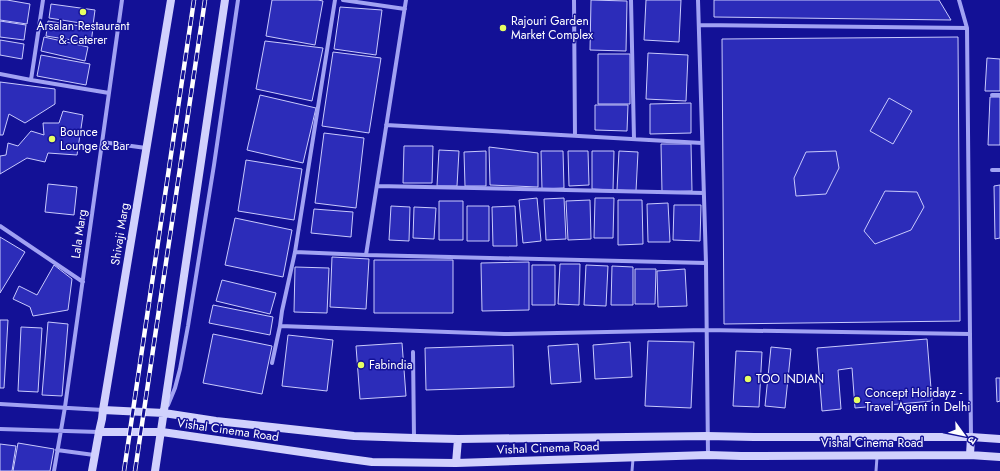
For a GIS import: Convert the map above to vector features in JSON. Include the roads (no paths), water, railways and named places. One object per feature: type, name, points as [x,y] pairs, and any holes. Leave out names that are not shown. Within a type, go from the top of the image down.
[{"type":"street","points":[[31,80],[43,0]]},
{"type":"street","name":"Lala Marg","points":[[54,471],[65,408],[122,0]]},
{"type":"street","name":"Shivaji Marg","points":[[92,471],[102,419],[171,0]]},
{"type":"street","points":[[155,471],[225,0]]},
{"type":"street","points":[[164,413],[175,388],[188,326],[214,165],[238,0]]},
{"type":"street","points":[[272,363],[295,252],[335,0]]},
{"type":"street","points":[[343,0],[405,9]]},
{"type":"street","points":[[366,255],[406,0]]},
{"type":"street","points":[[574,0],[576,136]]},
{"type":"street","points":[[631,0],[634,139]]},
{"type":"street","points":[[698,0],[706,263],[708,455]]},
{"type":"street","points":[[959,0],[967,28],[970,455]]},
{"type":"street","points":[[699,25],[967,28]]},
{"type":"street","points":[[0,74],[109,93]]},
{"type":"street","points":[[992,95],[1000,95]]},
{"type":"street","points":[[386,125],[702,143]]},
{"type":"street","points":[[102,142],[146,148]]},
{"type":"street","points":[[992,170],[1000,170]]},
{"type":"street","points":[[377,186],[704,193]]},
{"type":"street","points":[[0,226],[83,282]]},
{"type":"street","points":[[295,252],[706,263]]},
{"type":"street","points":[[280,326],[504,334],[706,330],[970,334]]},
{"type":"street","points":[[413,352],[414,438]]},
{"type":"street","points":[[0,404],[103,410]]},
{"type":"street","name":"Vishal Cinema Road","points":[[103,410],[164,413],[216,421],[331,434],[414,438],[458,439],[707,436],[971,437],[1000,439]]},
{"type":"street","points":[[0,429],[99,432]]},
{"type":"street","name":"Vishal Cinema Road","points":[[99,432],[162,432],[372,462],[456,463],[708,455],[970,455],[1000,458]]},
{"type":"street","points":[[456,463],[458,439]]},
{"type":"street","points":[[57,450],[94,455]]},
{"type":"lane","points":[[876,471],[877,455]]},
{"type":"lane","points":[[632,471],[633,457]]},
{"type":"railway","points":[[124,471],[194,0]]},
{"type":"railway","points":[[135,471],[205,0]]},
{"type":"place","name":"Arsalan Restaurant & Caterer","points":[[83,12]]},
{"type":"place","name":"Rajouri Garden Market Complex","points":[[503,28]]},
{"type":"place","name":"Bounce Lounge & Bar","points":[[52,139]]},
{"type":"place","name":"Fabindia","points":[[361,365]]},
{"type":"place","name":"TOO INDIAN","points":[[748,379]]},
{"type":"place","name":"Concept Holidayz - Travel Agent in Delhi","points":[[857,400]]}]
